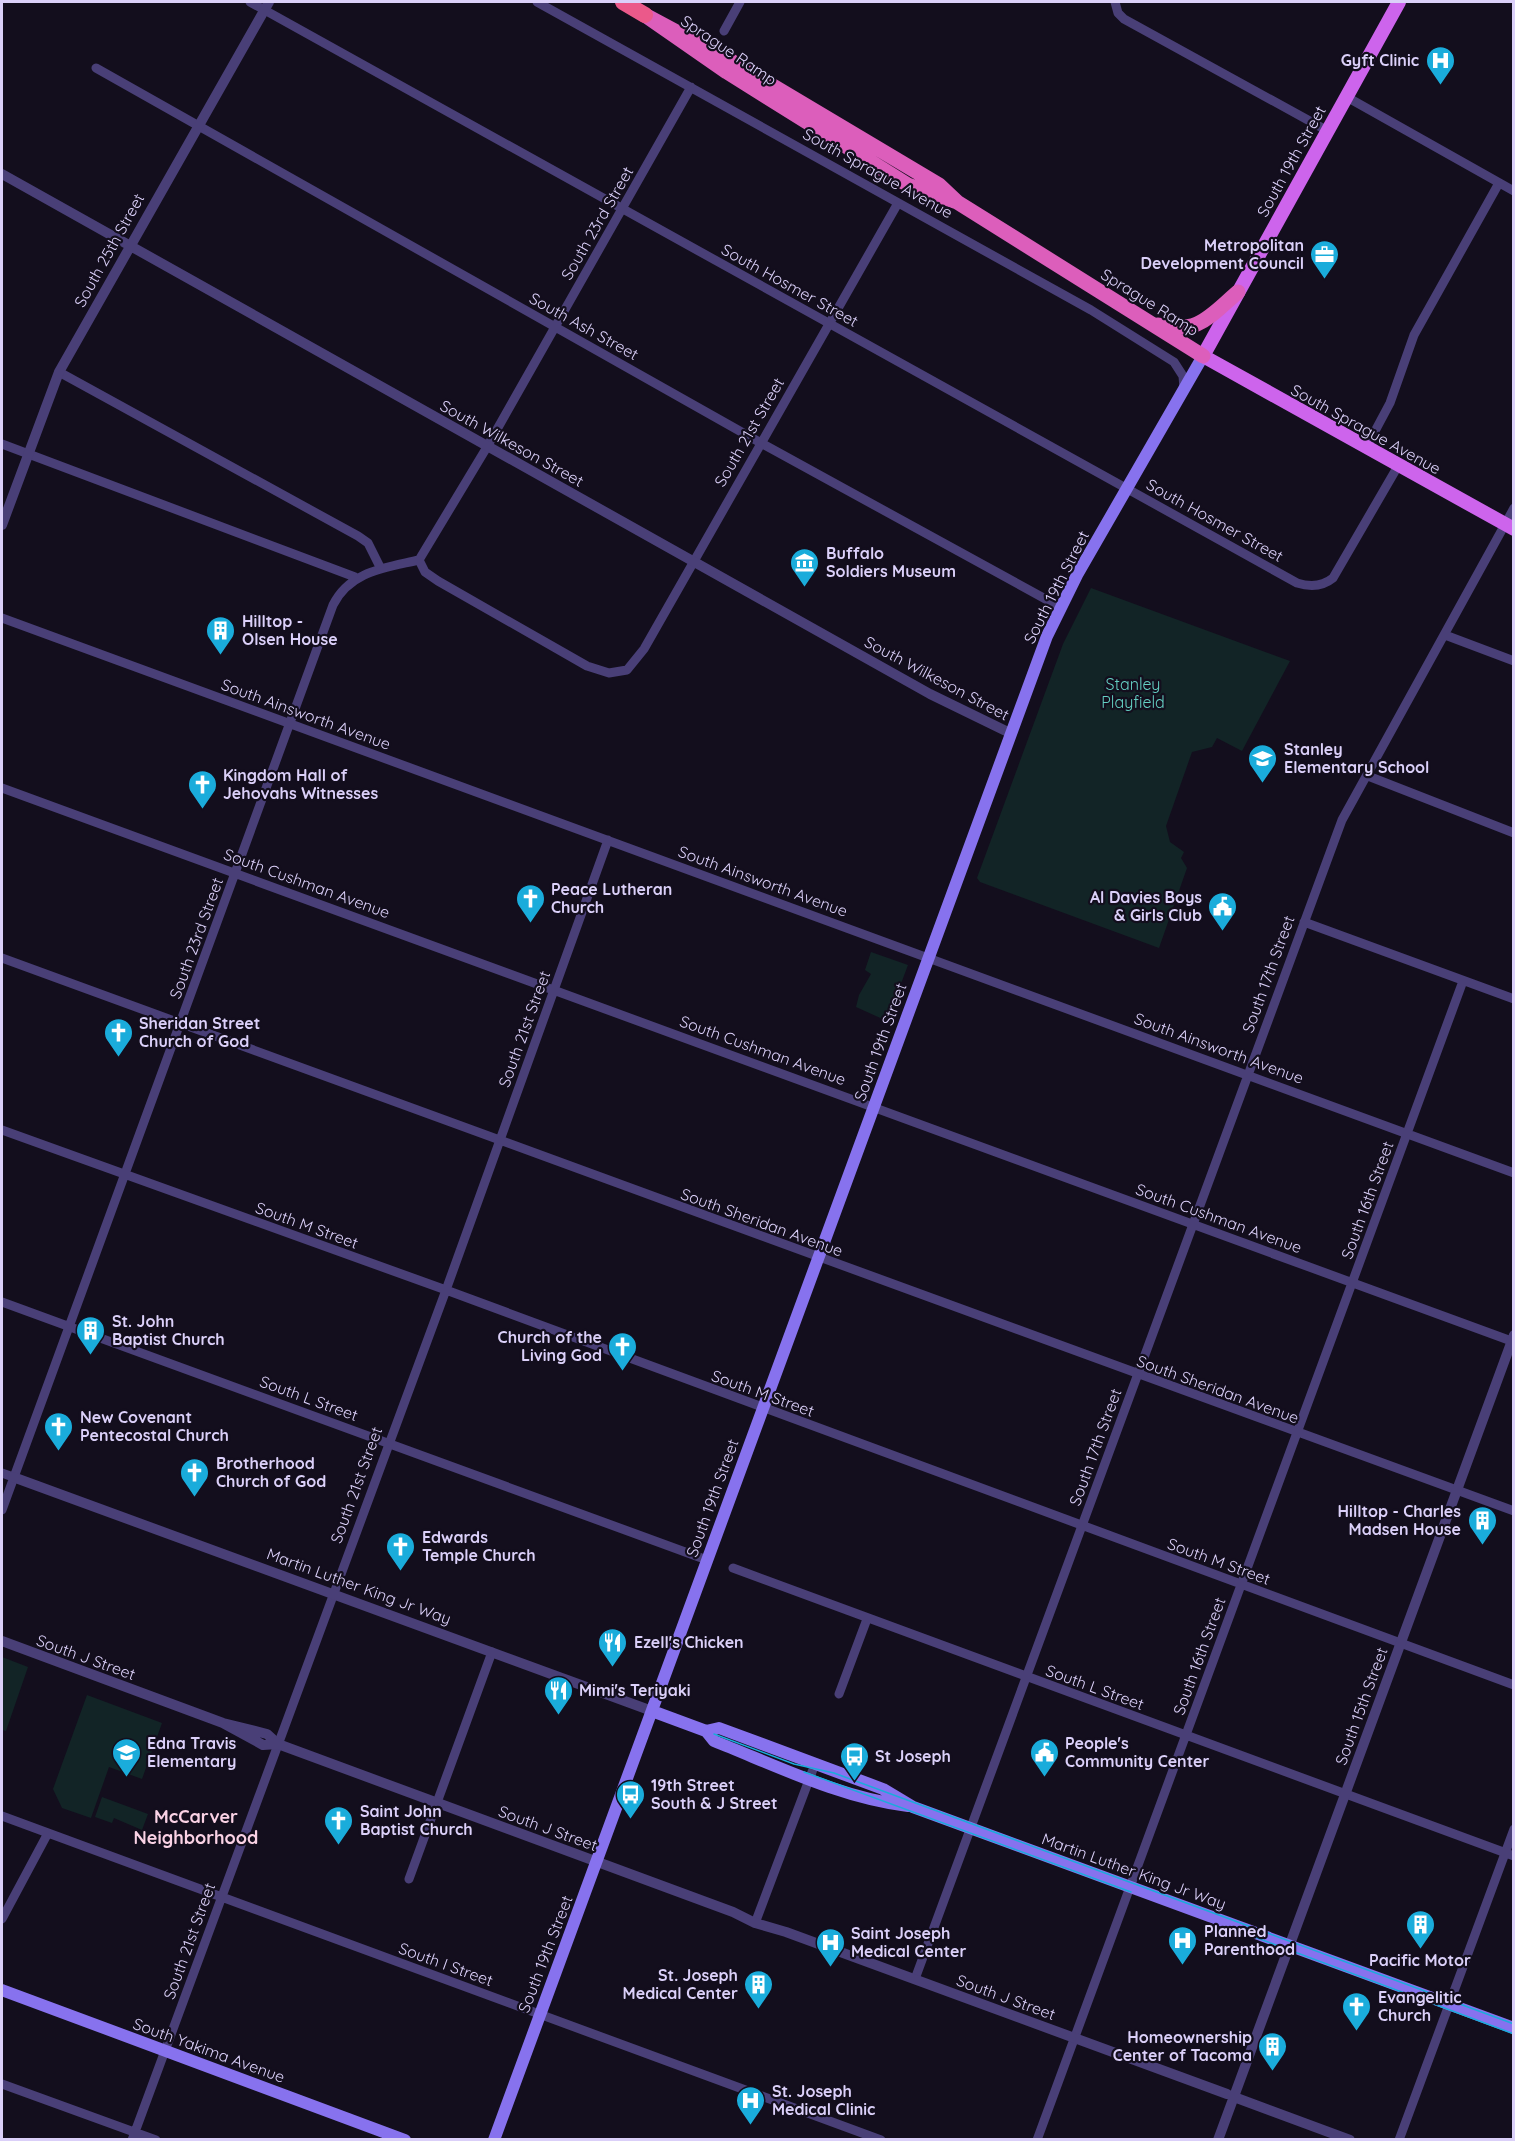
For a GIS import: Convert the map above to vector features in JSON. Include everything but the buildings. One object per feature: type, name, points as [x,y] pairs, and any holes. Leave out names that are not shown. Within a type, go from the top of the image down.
[{"type":"highway","points":[[623,2],[645,15]]},
{"type":"highway","name":"Sprague Ramp","points":[[645,15],[731,61],[929,179],[957,202],[1203,356]]},
{"type":"highway","points":[[1147,322],[1177,328],[1196,326],[1238,292]]},
{"type":"main road","name":"South 19th Street","points":[[494,2139],[1010,733],[1060,607],[1203,356],[1398,2]]},
{"type":"main road","name":"South Sprague Avenue","points":[[1203,356],[1509,527]]},
{"type":"main road","name":"Martin Luther King Jr Way","points":[[652,1711],[706,1731],[714,1741],[874,1803],[913,1807]]},
{"type":"main road","name":"Martin Luther King Jr Way","points":[[706,1731],[719,1728],[883,1789],[913,1807],[1514,2028]]},
{"type":"main road","name":"South Yakima Avenue","points":[[2,1989],[405,2139]]},
{"type":"street","name":"South Hosmer Street","points":[[250,2],[267,5],[828,324],[1289,579],[1304,585],[1317,586],[1328,583],[1339,571],[1398,466]]},
{"type":"street","name":"South Sprague Avenue","points":[[537,2],[1091,310],[1174,362],[1183,376],[1184,389]]},
{"type":"street","points":[[724,31],[740,2]]},
{"type":"street","points":[[1115,2],[1118,13],[1124,20],[1326,130]]},
{"type":"street","name":"South 25th Street","points":[[2,525],[59,372],[128,246],[267,5]]},
{"type":"street","name":"South Ash Street","points":[[96,68],[761,443],[1060,607]]},
{"type":"street","name":"South 23rd Street","points":[[419,560],[487,447],[691,87]]},
{"type":"street","points":[[1345,96],[1514,191]]},
{"type":"street","name":"South Wilkeson Street","points":[[2,174],[930,694],[1010,733]]},
{"type":"street","points":[[1366,448],[1390,403],[1413,335],[1498,183]]},
{"type":"street","name":"South 21st Street","points":[[419,560],[426,572],[438,581],[587,666],[609,674],[622,672],[635,663],[898,203]]},
{"type":"street","points":[[59,372],[368,543],[381,569]]},
{"type":"street","points":[[2,444],[355,577],[419,560]]},
{"type":"street","name":"South 17th Street","points":[[915,1979],[1342,820],[1445,634],[1509,527],[1514,508]]},
{"type":"street","name":"South 23rd Street","points":[[2,1510],[333,605],[342,589],[355,577]]},
{"type":"street","name":"South Ainsworth Avenue","points":[[2,618],[1514,1173]]},
{"type":"street","points":[[1445,634],[1514,660]]},
{"type":"street","points":[[1368,776],[1514,832]]},
{"type":"street","name":"South Cushman Avenue","points":[[2,788],[555,988],[1352,1283],[1513,1340]]},
{"type":"street","name":"South 21st Street","points":[[134,2136],[446,1290],[608,840]]},
{"type":"street","points":[[1304,922],[1514,999]]},
{"type":"street","name":"South Sheridan Avenue","points":[[2,958],[1137,1376],[1514,1511]]},
{"type":"street","name":"South 16th Street","points":[[1036,2139],[1463,981]]},
{"type":"street","name":"South M Street","points":[[2,1130],[124,1176],[446,1290],[1241,1586],[1514,1685]]},
{"type":"street","name":"South L Street","points":[[2,1302],[707,1560]]},
{"type":"street","name":"South 15th Street","points":[[1218,2139],[1513,1340]]},
{"type":"street","name":"Martin Luther King Jr Way","points":[[2,1473],[652,1711]]},
{"type":"street","name":"South L Street","points":[[734,1568],[1509,1855]]},
{"type":"street","points":[[839,1694],[867,1619]]},
{"type":"street","name":"South J Street","points":[[3,1642],[223,1723],[267,1734],[278,1744],[741,1915]]},
{"type":"street","points":[[409,1879],[492,1653]]},
{"type":"street","points":[[757,1918],[815,1764]]},
{"type":"street","name":"South I Street","points":[[2,1816],[540,2014],[857,2135],[881,2139]]},
{"type":"street","points":[[1399,2139],[1449,2004],[1509,1855],[1514,1828]]},
{"type":"street","points":[[2,1919],[48,1833]]},
{"type":"street","points":[[741,1915],[757,1918],[776,1928]]},
{"type":"street","points":[[741,1915],[755,1923],[776,1928]]},
{"type":"street","name":"South J Street","points":[[776,1928],[1350,2139]]},
{"type":"street","points":[[2,2084],[134,2136],[156,2139]]},
{"type":"green space","name":"Stanley Playfield","points":[[1091,588],[1290,661],[1242,751],[1217,738],[1212,747],[1192,752],[1166,826],[1170,842],[1184,852],[1181,858],[1187,868],[1159,948],[980,882],[977,878],[1063,644]]},
{"type":"green space","points":[[871,952],[908,965],[887,1021],[856,1007],[859,995],[871,974],[865,970]]},
{"type":"green space","points":[[2,1657],[28,1667],[6,1731],[2,1730]]},
{"type":"green space","points":[[87,1695],[162,1723],[142,1779],[109,1767],[91,1818],[62,1808],[53,1789]]},
{"type":"green space","points":[[102,1797],[148,1814],[142,1830],[114,1818],[112,1823],[95,1817]]},
{"type":"tram line","points":[[714,1734],[794,1764],[834,1773],[1514,2024]]},
{"type":"tram line","points":[[804,1772],[1131,1892]]},
{"type":"tram line","points":[[1244,1933],[1514,2034]]},
{"type":"place","name":"Gyft Clinic","points":[[1440,86]]},
{"type":"place","name":"Metropolitan Development Council","points":[[1325,280]]},
{"type":"place","name":"Buffalo Soldiers Museum","points":[[805,588]]},
{"type":"place","name":"Hilltop - Olsen House","points":[[221,656]]},
{"type":"place","name":"Stanley Elementary School","points":[[1263,784]]},
{"type":"place","name":"Kingdom Hall of Jehovahs Witnesses","points":[[202,810]]},
{"type":"place","name":"Peace Lutheran Church","points":[[530,924]]},
{"type":"place","name":"Al Davies Boys & Girls Club","points":[[1223,932]]},
{"type":"place","name":"Sheridan Street Church of God","points":[[118,1058]]},
{"type":"place","name":"St. John Baptist Church","points":[[91,1356]]},
{"type":"place","name":"Church of the Living God","points":[[623,1372]]},
{"type":"place","name":"New Covenant Pentecostal Church","points":[[59,1452]]},
{"type":"place","name":"Brotherhood Church of God","points":[[195,1498]]},
{"type":"place","name":"Hilltop - Charles Madsen House","points":[[1482,1546]]},
{"type":"place","name":"Edwards Temple Church","points":[[401,1572]]},
{"type":"place","name":"Ezell's Chicken","points":[[613,1668]]},
{"type":"place","name":"Mimi's Teriyaki","points":[[558,1716]]},
{"type":"place","name":"Edna Travis Elementary","points":[[126,1778]]},
{"type":"place","name":"People's Community Center","points":[[1044,1778]]},
{"type":"place","name":"St Joseph","points":[[854,1782]]},
{"type":"place","name":"19th Street South & J Street","points":[[630,1820]]},
{"type":"place","name":"Saint John Baptist Church","points":[[339,1846]]},
{"type":"place","name":"Pacific Motor","points":[[1420,1950]]},
{"type":"place","name":"Planned Parenthood","points":[[1183,1966]]},
{"type":"place","name":"Saint Joseph Medical Center","points":[[830,1968]]},
{"type":"place","name":"St. Joseph Medical Center","points":[[759,2010]]},
{"type":"place","name":"Evangelitic Church","points":[[1357,2032]]},
{"type":"place","name":"Homeownership Center of Tacoma","points":[[1273,2072]]},
{"type":"place","name":"St. Joseph Medical Clinic","points":[[751,2126]]},
{"type":"district","name":"McCarver Neighborhood","points":[[196,1827]]}]
